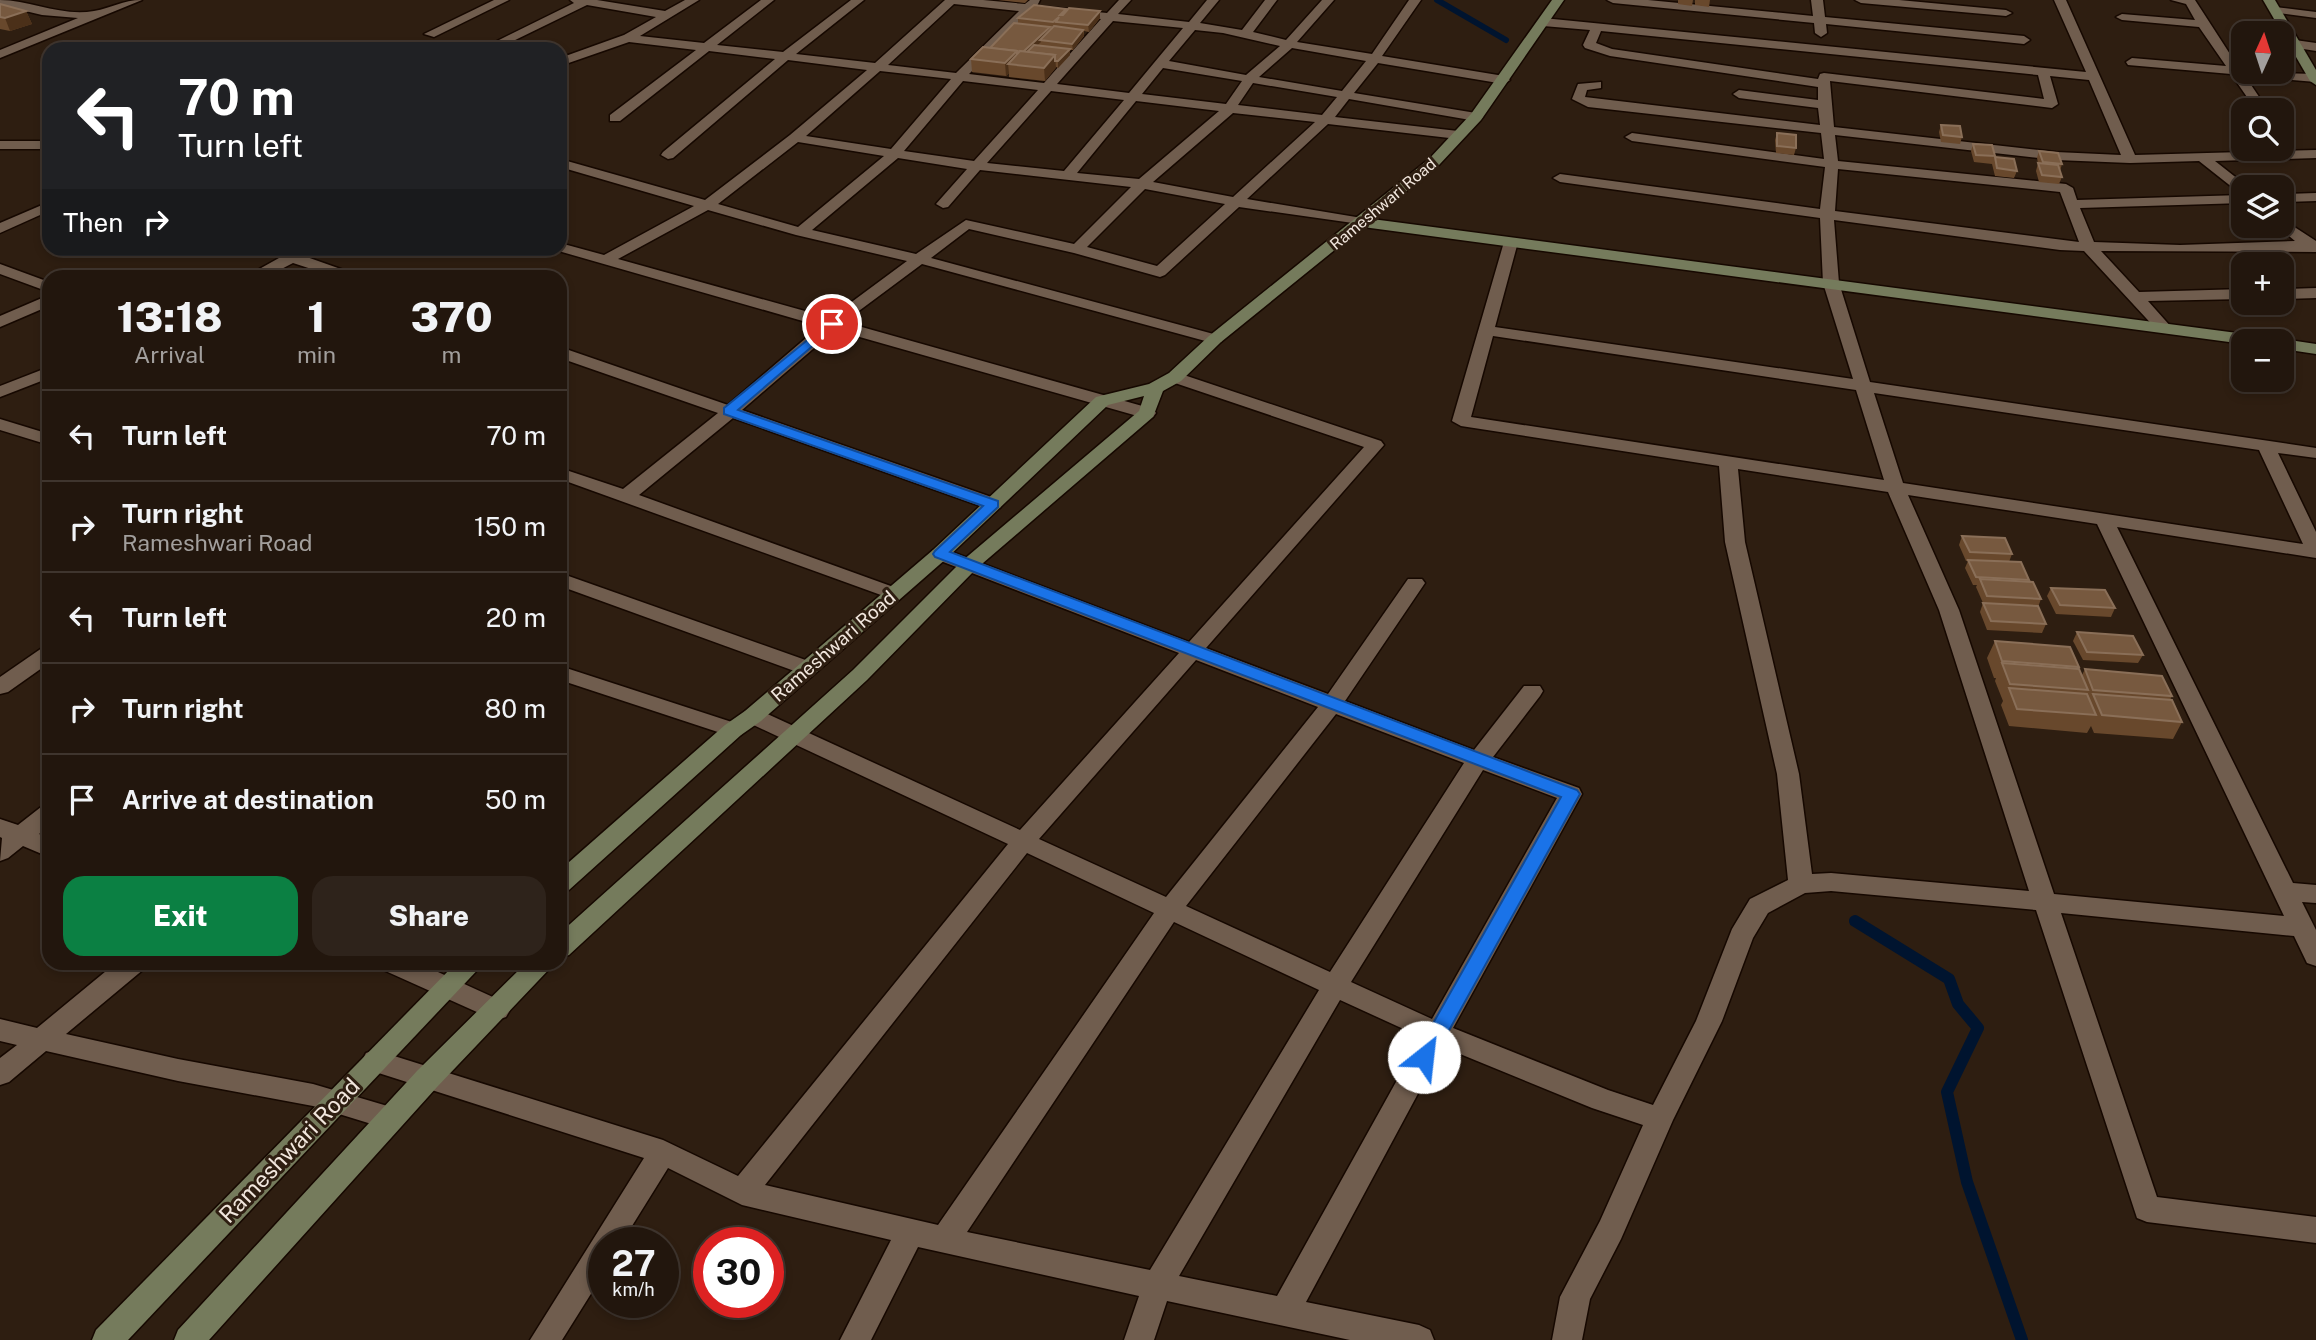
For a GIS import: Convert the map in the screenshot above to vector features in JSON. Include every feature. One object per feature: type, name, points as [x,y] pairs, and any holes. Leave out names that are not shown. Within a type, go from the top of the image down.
[{"type":"main road","name":"Rameshwari Road","points":[[567,878],[940,554],[1102,401],[1155,387],[1175,377],[1215,339],[1434,162],[1476,117],[1558,0]]},
{"type":"main road","points":[[2272,5],[2315,79]]},
{"type":"main road","points":[[1362,222],[2231,337]]},
{"type":"main road","points":[[2294,346],[2316,349]]},
{"type":"main road","points":[[567,942],[860,675],[969,565],[1147,413],[1155,387]]},
{"type":"main road","name":"Rameshwari Road","points":[[107,1340],[465,970]]},
{"type":"main road","points":[[189,1340],[427,1079],[536,970]]},
{"type":"street","points":[[94,15],[98,0]]},
{"type":"street","points":[[0,54],[136,0]]},
{"type":"street","points":[[430,34],[503,0]]},
{"type":"street","points":[[567,59],[628,37],[693,0]]},
{"type":"street","points":[[615,118],[768,0]]},
{"type":"street","points":[[667,155],[858,0]]},
{"type":"street","points":[[605,260],[707,205],[795,138],[927,25],[951,0],[1032,4],[1246,33],[1289,44],[1504,80]]},
{"type":"street","points":[[943,204],[1125,0]]},
{"type":"street","points":[[1068,175],[1213,0]]},
{"type":"street","points":[[1246,33],[1270,0]]},
{"type":"street","points":[[1077,249],[1142,184],[1230,108],[1251,77],[1289,44],[1328,0]]},
{"type":"street","points":[[625,497],[832,324],[966,224],[1077,249],[1160,272],[1326,119],[1376,58],[1415,0]]},
{"type":"street","points":[[1614,0],[2024,40]]},
{"type":"street","points":[[1818,0],[1823,50],[1824,105],[1830,131],[1832,164],[1827,216],[1831,283],[1895,487],[1949,610],[2147,1209],[2316,1230]]},
{"type":"street","points":[[1861,0],[2006,13]]},
{"type":"street","points":[[2060,0],[2130,159]]},
{"type":"street","points":[[2177,0],[2190,1],[2231,64]]},
{"type":"street","points":[[501,42],[583,1],[666,15]]},
{"type":"street","points":[[0,2],[42,12],[94,15]]},
{"type":"street","points":[[801,232],[894,154],[961,75],[1032,4]]},
{"type":"street","points":[[2272,5],[2316,15]]},
{"type":"street","points":[[2122,17],[2203,24]]},
{"type":"street","points":[[1543,22],[2095,77]]},
{"type":"street","points":[[1597,28],[1589,46],[1610,52],[1824,80],[2052,104],[2043,72]]},
{"type":"street","points":[[628,37],[1458,135]]},
{"type":"street","points":[[2295,44],[2316,47]]},
{"type":"street","points":[[2132,62],[2231,72]]},
{"type":"street","points":[[1162,64],[1476,117]]},
{"type":"street","points":[[2294,77],[2315,79]]},
{"type":"street","points":[[1597,85],[1582,87],[1578,99],[2056,156],[2130,159],[2231,156]]},
{"type":"street","points":[[1739,94],[1824,105]]},
{"type":"street","points":[[1632,137],[1832,164],[2066,188],[2088,247],[2164,328]]},
{"type":"street","points":[[795,138],[977,166],[1142,184],[1362,222]]},
{"type":"street","points":[[0,145],[42,145]]},
{"type":"street","points":[[2294,155],[2316,154]]},
{"type":"street","points":[[2202,157],[2231,180]]},
{"type":"street","points":[[567,165],[801,232],[919,259],[1215,339]]},
{"type":"street","points":[[1560,178],[1827,216],[2088,247],[2314,247]]},
{"type":"street","points":[[2294,198],[2316,197]]},
{"type":"street","points":[[2071,204],[2231,200]]},
{"type":"street","points":[[0,229],[42,209]]},
{"type":"street","points":[[2294,232],[2314,247]]},
{"type":"street","points":[[1511,242],[1461,421],[2316,552],[2266,446]]},
{"type":"street","points":[[567,249],[1147,413]]},
{"type":"street","points":[[290,256],[330,270]]},
{"type":"street","points":[[268,270],[293,257]]},
{"type":"street","points":[[0,270],[42,285]]},
{"type":"street","points":[[2294,294],[2316,293]]},
{"type":"street","points":[[2135,297],[2231,295]]},
{"type":"street","points":[[0,322],[42,303]]},
{"type":"street","points":[[1486,330],[2316,453]]},
{"type":"street","points":[[567,354],[993,504]]},
{"type":"street","points":[[0,392],[42,375]]},
{"type":"street","points":[[742,1192],[1023,842],[1376,445],[1175,377]]},
{"type":"street","points":[[0,424],[42,438]]},
{"type":"street","points":[[1728,462],[1735,542],[1787,774],[1801,884]]},
{"type":"street","points":[[567,476],[892,593]]},
{"type":"street","points":[[2104,519],[2316,956]]},
{"type":"street","points":[[940,554],[1571,794],[1285,1311]]},
{"type":"street","points":[[567,582],[807,668]]},
{"type":"street","points":[[945,1240],[1168,910],[1332,704],[1415,583]]},
{"type":"street","points":[[0,687],[42,658]]},
{"type":"street","points":[[567,675],[794,735],[1437,1034],[1602,1100],[1660,1119]]},
{"type":"street","points":[[1139,1340],[1158,1284],[1335,986],[1478,760],[1532,691]]},
{"type":"street","points":[[0,852],[10,831],[42,816]]},
{"type":"street","points":[[10,831],[42,845]]},
{"type":"street","points":[[1567,1340],[1575,1297],[1611,1230],[1660,1119],[1709,1021],[1741,936],[1759,906],[1801,884],[1831,882],[2302,928]]},
{"type":"street","points":[[2285,892],[2316,894]]},
{"type":"street","points":[[0,1074],[125,970]]},
{"type":"street","points":[[408,970],[497,1010]]},
{"type":"street","points":[[0,1030],[336,1101],[391,1118]]},
{"type":"street","points":[[375,1061],[663,1152],[742,1192],[945,1240],[1419,1340]]},
{"type":"street","points":[[616,1227],[663,1152]]},
{"type":"street","points":[[856,1340],[911,1232]]},
{"type":"street","points":[[545,1340],[588,1271]]},
{"type":"building","points":[[0,4],[26,11],[0,17]]},
{"type":"building","points":[[1034,5],[1066,9],[1060,15],[1069,8],[1100,11],[1088,25],[1056,22],[1059,17],[1053,22],[1018,18]]},
{"type":"building","points":[[1014,23],[1050,27],[1023,52],[1017,54],[1017,51],[990,48]]},
{"type":"building","points":[[1054,26],[1083,30],[1072,44],[1040,40]]},
{"type":"building","points":[[1034,45],[1070,49],[1055,61],[1055,55],[1027,52]]},
{"type":"building","points":[[983,47],[1017,51],[1005,63],[971,59]]},
{"type":"building","points":[[1020,51],[1055,55],[1044,68],[1008,64]]},
{"type":"building","points":[[1941,125],[1960,126],[1962,137],[1943,135]]},
{"type":"building","points":[[1777,133],[1796,135],[1796,148],[1777,146]]},
{"type":"building","points":[[1973,144],[1992,145],[1995,156],[1976,155]]},
{"type":"building","points":[[2039,151],[2058,153],[2062,164],[2043,162]]},
{"type":"building","points":[[1995,157],[2014,159],[2017,171],[1997,168]]},
{"type":"building","points":[[2038,163],[2058,165],[2062,177],[2042,175]]},
{"type":"building","points":[[1962,536],[2005,538],[2012,554],[1970,552]]},
{"type":"building","points":[[1968,560],[2021,562],[2029,580],[1976,577]]},
{"type":"building","points":[[1980,579],[2033,582],[2041,599],[1987,596]]},
{"type":"building","points":[[2051,588],[2105,590],[2115,608],[2060,605]]},
{"type":"building","points":[[1983,603],[2038,606],[2046,624],[1991,621]]},
{"type":"building","points":[[2077,632],[2133,636],[2143,655],[2087,652]]},
{"type":"building","points":[[1995,641],[2070,647],[2079,667],[2002,661]]},
{"type":"building","points":[[2002,663],[2079,669],[2088,690],[2010,684]]},
{"type":"building","points":[[2085,669],[2162,676],[2172,696],[2093,690]]},
{"type":"building","points":[[2009,688],[2087,694],[2096,715],[2017,709]]},
{"type":"building","points":[[2093,694],[2172,700],[2182,722],[2102,715]]},
{"type":"waterway","points":[[1437,0],[1506,40]]},
{"type":"waterway","points":[[1855,921],[1949,979],[1958,1004],[1978,1028],[1947,1092],[1967,1182],[2022,1340]]},
{"type":"route","points":[[832,324],[729,411],[993,504],[940,554],[1571,794],[1424,1057]]}]
